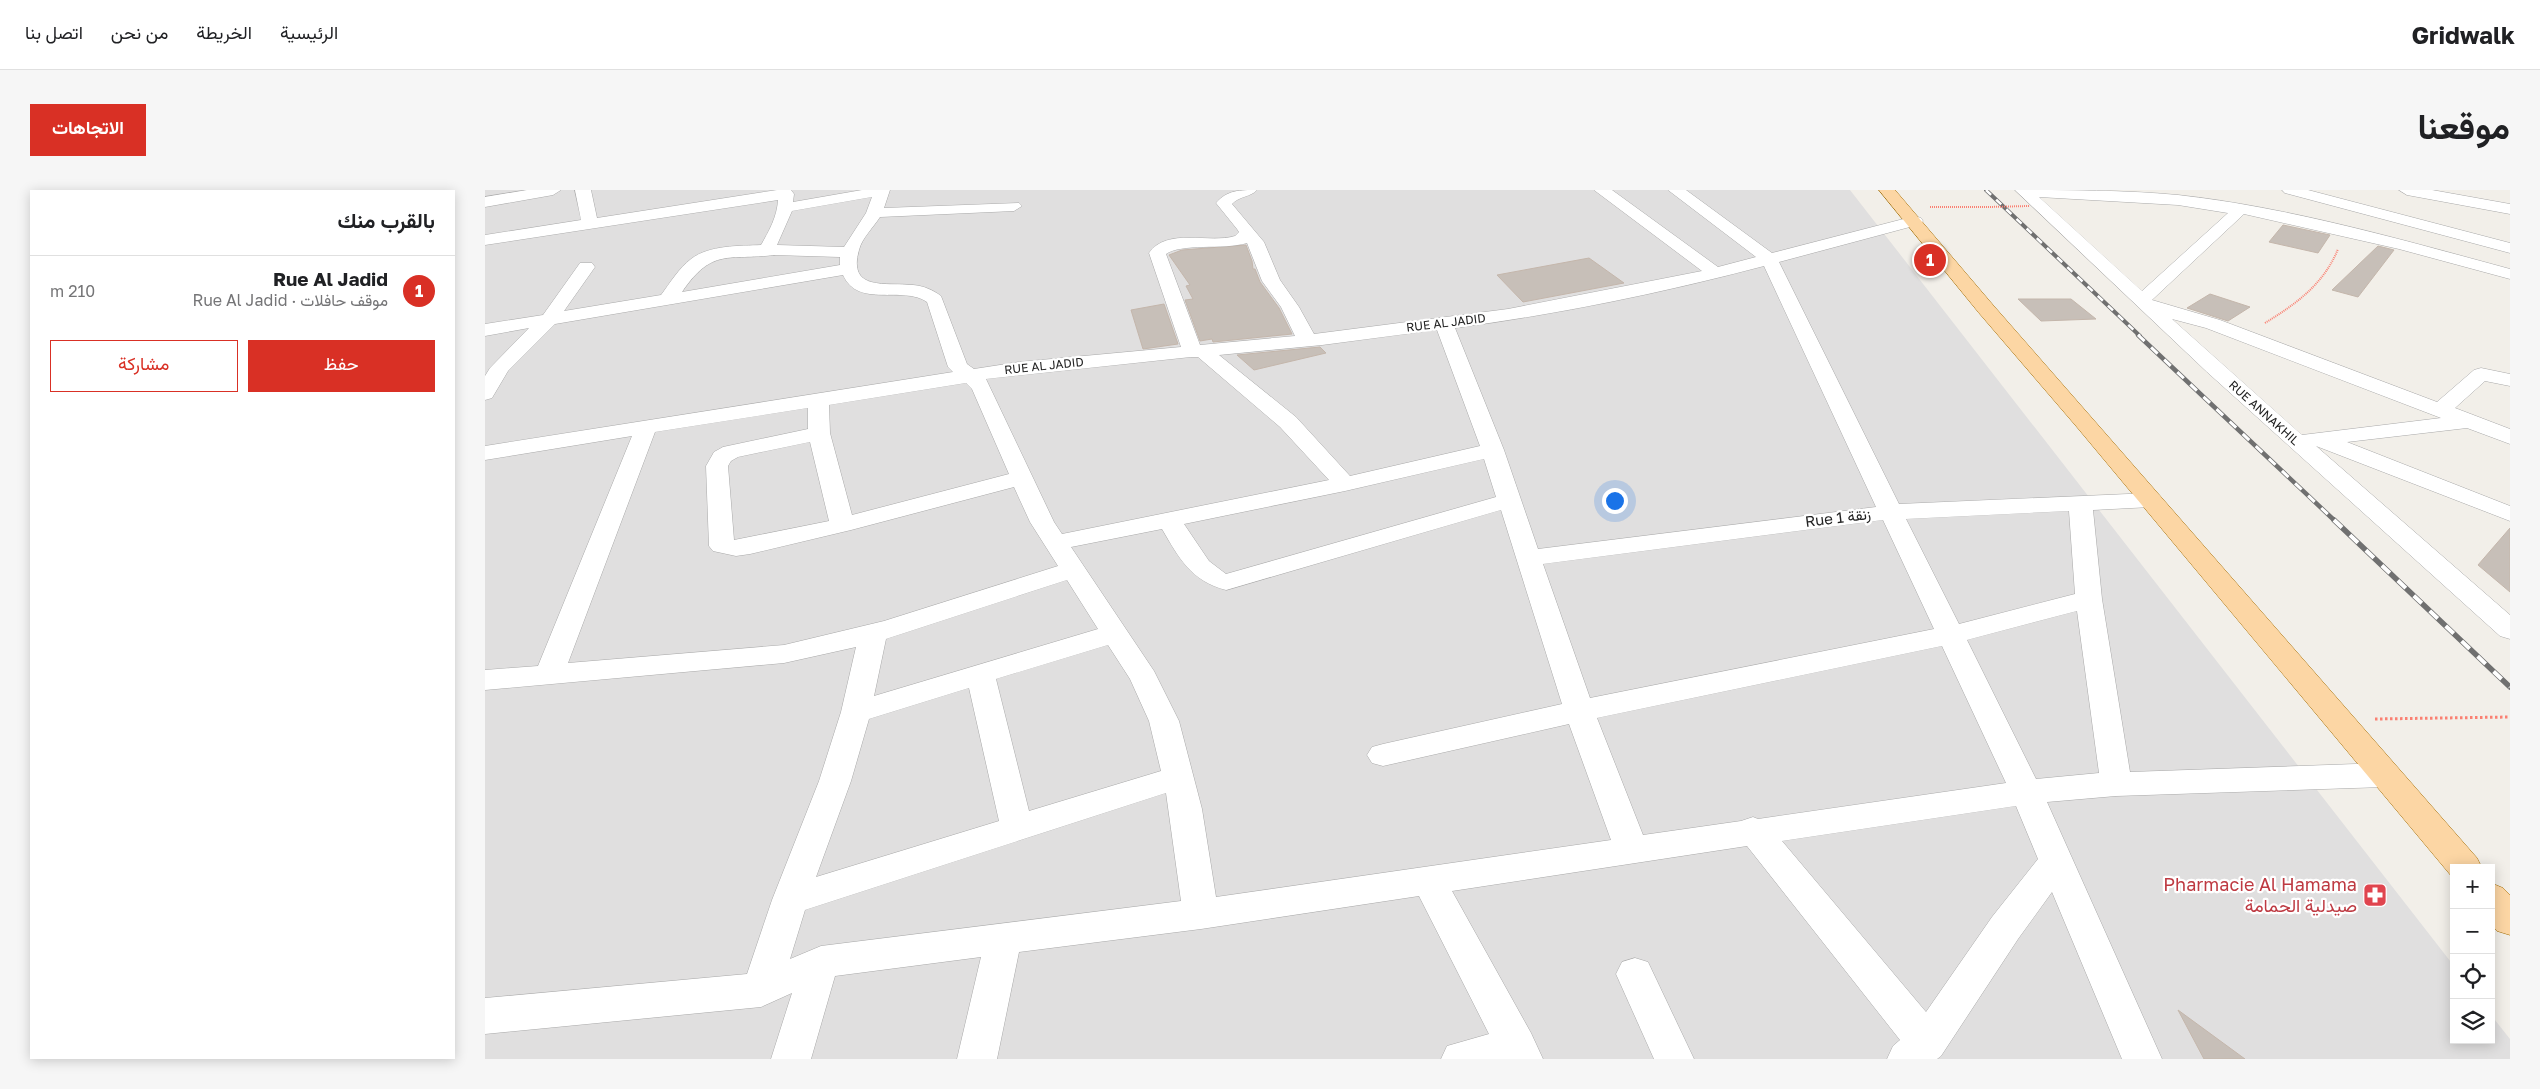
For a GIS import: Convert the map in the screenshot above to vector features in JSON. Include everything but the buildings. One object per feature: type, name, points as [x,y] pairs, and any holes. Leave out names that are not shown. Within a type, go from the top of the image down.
[{"type":"main road","points":[[1887,190],[1915,221],[1986,310],[2462,864]]},
{"type":"main road","points":[[2495,903],[2510,920]]},
{"type":"street","points":[[485,202],[525,192],[553,190]]},
{"type":"street","points":[[583,190],[589,224]]},
{"type":"street","points":[[485,240],[589,224],[668,205],[882,190],[874,213],[858,236],[850,261],[855,280],[865,288],[886,291],[914,291],[932,296],[940,311],[958,367],[976,380],[982,389],[1054,543],[1144,678],[1164,721],[1179,777],[1186,809],[1201,914]]},
{"type":"street","points":[[1249,190],[1231,195],[1224,203],[1230,213],[1246,228],[1247,235],[1256,242],[1271,281],[1290,307],[1307,340]]},
{"type":"street","points":[[1602,190],[1715,273]]},
{"type":"street","points":[[1676,190],[1769,259],[2026,792],[2141,1059]]},
{"type":"street","points":[[2144,304],[2247,210],[2291,190],[2510,248]]},
{"type":"street","points":[[2407,190],[2510,209]]},
{"type":"street","points":[[525,192],[526,234]]},
{"type":"street","points":[[2033,195],[2178,200],[2247,210],[2339,230],[2510,274]]},
{"type":"street","name":"RUE ANNAKHIL","points":[[2033,195],[2144,304],[2307,440],[2510,630]]},
{"type":"street","points":[[765,252],[773,240],[785,197]]},
{"type":"street","points":[[874,213],[1014,206]]},
{"type":"street","name":"RUE AL JADID","points":[[485,453],[1051,364],[1198,352],[1444,324],[1596,300],[1715,273],[1915,221]]},
{"type":"street","points":[[1247,235],[1228,242],[1175,245],[1161,248],[1157,253],[1198,352],[1281,416],[1345,484]]},
{"type":"street","points":[[667,300],[701,260],[725,252],[765,252],[850,261]]},
{"type":"street","points":[[485,330],[667,300],[850,261]]},
{"type":"street","points":[[485,394],[492,369],[549,319],[586,268]]},
{"type":"street","points":[[2144,304],[2197,318],[2510,437]]},
{"type":"street","points":[[1444,324],[1511,500],[1527,558],[1579,711],[1631,849]]},
{"type":"street","points":[[2440,410],[2481,374],[2510,380]]},
{"type":"street","points":[[818,400],[819,433],[842,525]]},
{"type":"street","points":[[2307,440],[2469,421]]},
{"type":"street","points":[[549,674],[646,428]]},
{"type":"street","points":[[819,433],[731,452],[721,457],[717,466],[722,546],[735,548],[750,546],[842,525],[1022,478]]},
{"type":"street","points":[[2307,440],[2510,514]]},
{"type":"street","points":[[1054,543],[1345,484],[1493,450]]},
{"type":"street","points":[[1168,519],[1204,572],[1213,579],[1226,582],[1511,500]]},
{"type":"street","name":"Rue 1 زنقة","points":[[1527,558],[1891,512],[2151,500]]},
{"type":"street","points":[[2080,503],[2089,599],[2116,784]]},
{"type":"street","points":[[485,680],[784,654],[873,634],[1072,570]]},
{"type":"street","points":[[1383,754],[1579,711],[1951,635],[2089,599]]},
{"type":"street","points":[[856,712],[1115,633]]},
{"type":"street","points":[[761,990],[790,900],[835,781],[856,712],[873,634]]},
{"type":"street","points":[[980,674],[1017,828]]},
{"type":"street","points":[[485,1016],[761,990],[821,962],[1201,914],[1753,830],[2026,792],[2116,784],[2384,774]]},
{"type":"street","points":[[790,900],[1179,777]]},
{"type":"street","points":[[1753,830],[1917,1051],[2005,928],[2056,861]]},
{"type":"street","points":[[1428,880],[1520,1052],[1461,1059]]},
{"type":"street","points":[[977,1059],[1004,939]]},
{"type":"street","points":[[791,1059],[821,962]]},
{"type":"street","points":[[1635,974],[1674,1059]]},
{"type":"path","points":[[1953,206],[2033,195]]},
{"type":"path","points":[[2243,336],[2290,307],[2328,274],[2341,239],[2339,230]]},
{"type":"path","points":[[2339,720],[2448,716],[2510,717]]},
{"type":"shaded area","points":[[485,190],[1850,190],[2450,961],[2450,1044],[2495,1044],[2495,1020],[2510,1039],[2510,1059],[485,1059]]},
{"type":"railway","points":[[1986,190],[2140,336]]},
{"type":"railway","points":[[2138,335],[2335,521]]},
{"type":"railway","points":[[2334,520],[2510,687]]},
{"type":"place","name":"Rue Al Jadid","points":[[1930,260]]},
{"type":"place","name":"Pharmacie Al Hamama صيدلية الحمامة","points":[[2375,895]]}]
